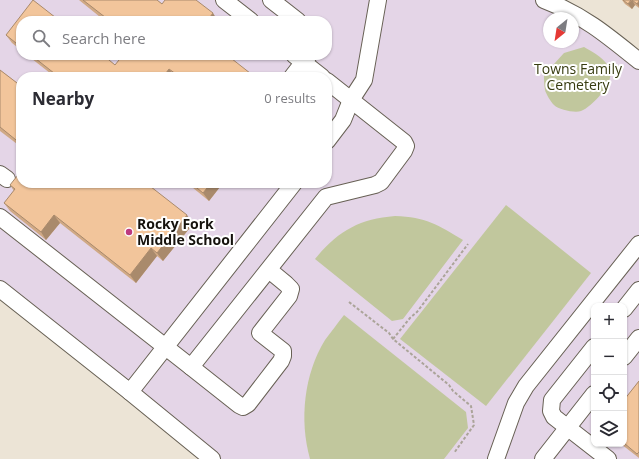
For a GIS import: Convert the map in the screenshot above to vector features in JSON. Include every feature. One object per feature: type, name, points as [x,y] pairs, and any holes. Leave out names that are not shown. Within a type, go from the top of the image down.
[{"type":"lane","points":[[224,0],[245,16]]},
{"type":"lane","points":[[271,0],[292,16]]},
{"type":"lane","points":[[332,134],[343,120],[351,100],[364,80],[378,0]]},
{"type":"lane","points":[[544,0],[565,8],[583,18],[601,30],[639,61]]},
{"type":"lane","points":[[294,72],[300,60]]},
{"type":"lane","points":[[305,60],[317,72]]},
{"type":"lane","points":[[191,367],[326,197],[381,182],[404,151],[406,146],[404,142],[332,85]]},
{"type":"lane","points":[[130,392],[287,188]]},
{"type":"lane","points":[[0,217],[243,407],[248,404],[281,361],[283,356],[283,351],[260,333],[289,296],[291,289],[269,270]]},
{"type":"lane","points":[[496,459],[516,403],[526,386],[639,244]]},
{"type":"lane","points":[[0,289],[212,459]]},
{"type":"lane","points":[[627,305],[639,290]]},
{"type":"lane","points":[[627,352],[639,338]]},
{"type":"lane","points":[[591,351],[552,402],[551,406],[553,415],[608,459]]},
{"type":"lane","points":[[543,459],[591,398]]},
{"type":"path","points":[[393,340],[410,318],[417,312],[468,244]]},
{"type":"path","points":[[349,302],[389,333],[393,340],[449,385],[471,406],[474,425],[454,453]]},
{"type":"shaded area","points":[[0,0],[544,0],[572,12],[543,12],[543,48],[579,48],[579,17],[601,30],[639,61],[639,459],[214,459],[0,289]]},
{"type":"green space","name":"Towns Family Cemetery","points":[[584,47],[600,57],[606,63],[610,71],[609,82],[596,100],[586,109],[575,112],[567,111],[556,107],[546,94],[544,75],[564,53]]},
{"type":"green space","points":[[506,205],[591,273],[486,406],[400,339]]},
{"type":"green space","points":[[395,216],[424,220],[463,240],[403,319],[392,321],[315,259],[332,241],[350,228],[371,220]]},
{"type":"green space","points":[[344,315],[466,412],[468,428],[444,459],[310,459],[304,413],[308,382],[318,353],[325,340]]},
{"type":"building","points":[[33,0],[54,16],[21,16]]},
{"type":"building","points":[[83,0],[157,0],[162,4],[165,0],[196,0],[213,13],[211,16],[104,16]]},
{"type":"building","points":[[623,0],[631,0],[628,4]]},
{"type":"building","points":[[632,0],[639,0],[639,1],[637,4]]},
{"type":"building","points":[[16,22],[16,43],[6,35]]},
{"type":"building","points":[[37,60],[109,60],[115,65],[119,60],[233,60],[249,72],[173,72],[169,69],[167,72],[53,72]]},
{"type":"building","points":[[0,70],[16,82],[16,140],[0,127]]},
{"type":"building","name":"Rocky Fork Middle School","points":[[16,177],[16,188],[152,188],[187,215],[157,253],[151,248],[130,275],[54,215],[41,232],[4,203],[15,189],[10,185]]},
{"type":"building","points":[[197,188],[207,188],[203,193]]},
{"type":"building","points":[[639,381],[639,452],[637,454],[627,446],[627,396]]},
{"type":"place","name":"Rocky Fork Middle School","points":[[129,232]]}]
